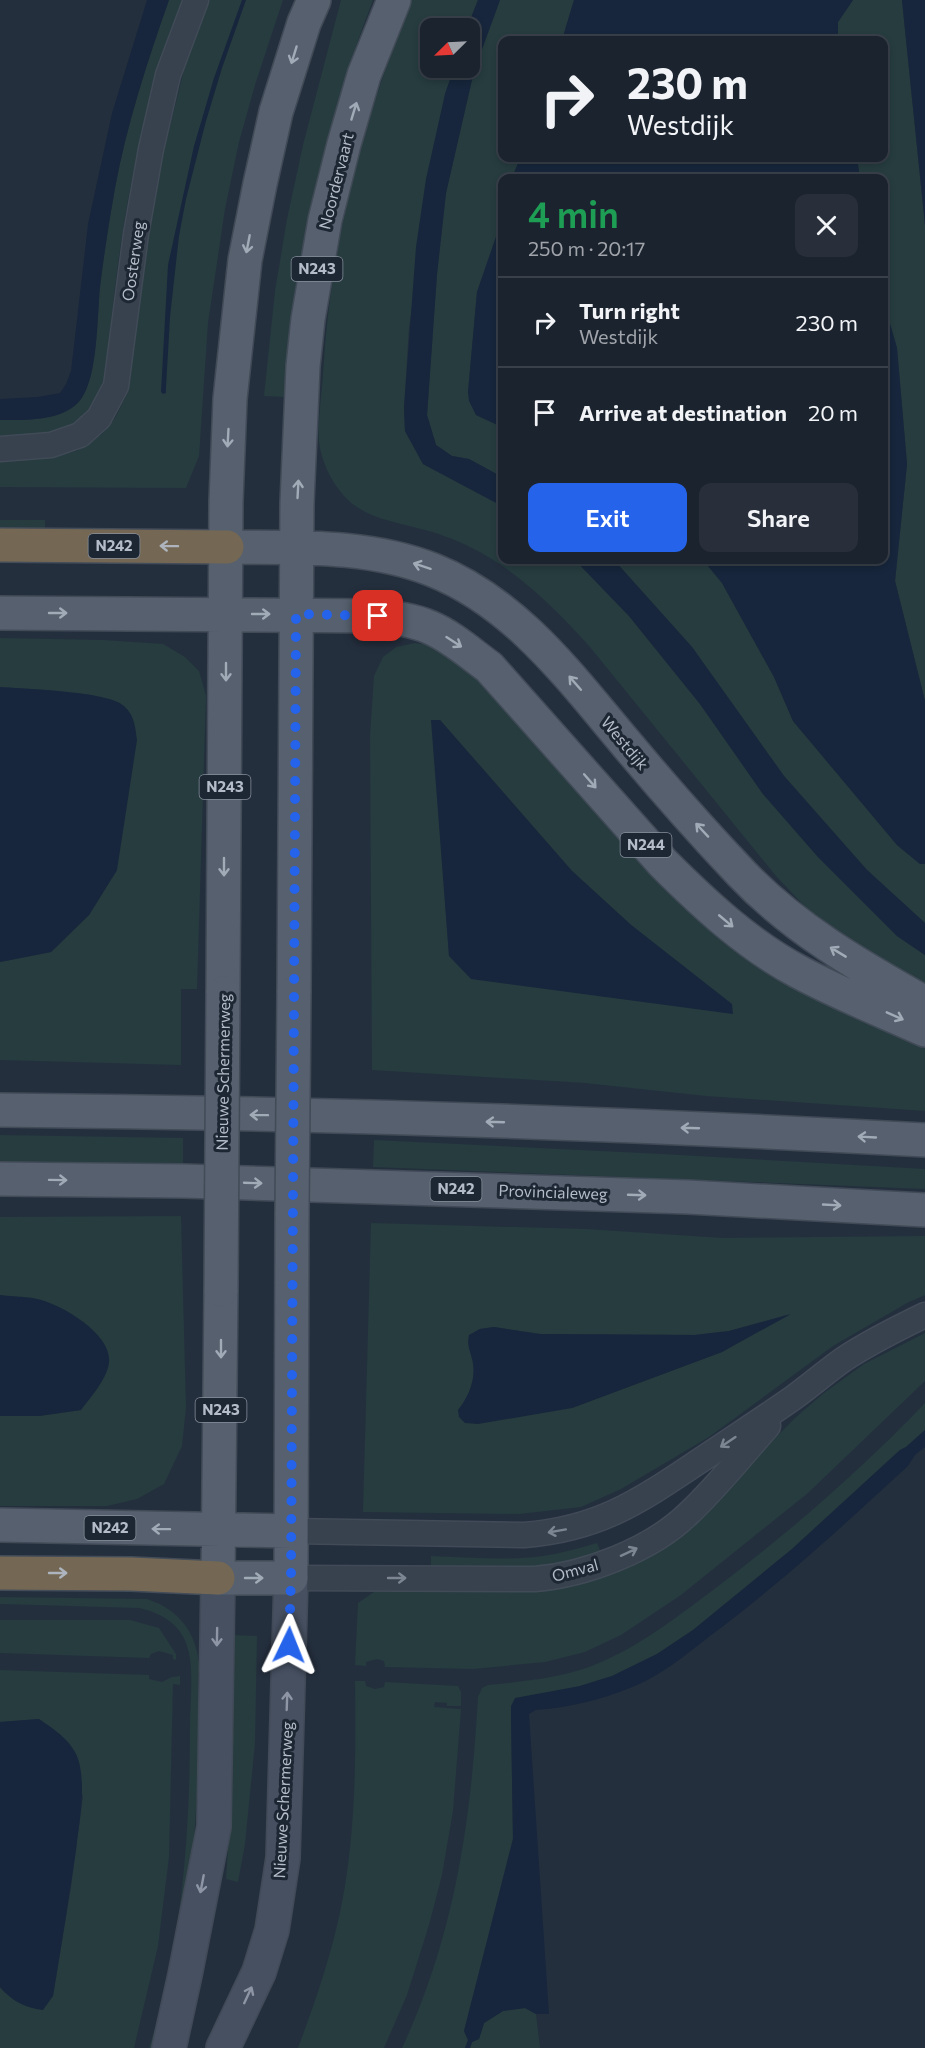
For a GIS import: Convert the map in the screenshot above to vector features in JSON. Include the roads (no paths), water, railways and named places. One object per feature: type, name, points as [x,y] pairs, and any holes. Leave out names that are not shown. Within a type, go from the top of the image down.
[{"type":"highway","name":"N242","points":[[0,545],[227,547]]},
{"type":"highway","points":[[0,1573],[131,1574],[218,1578]]},
{"type":"main road","name":"N243","points":[[226,614],[226,501],[230,399],[245,260],[276,112],[304,23],[314,0]]},
{"type":"main road","name":"Noordervaart","points":[[297,548],[303,366],[308,319],[325,220],[364,75],[394,0]]},
{"type":"main road","name":"Westdijk","points":[[227,547],[344,549],[373,553],[433,570],[468,587],[508,614],[540,643],[668,794],[764,895],[815,938],[925,1003]]},
{"type":"main road","name":"N243","points":[[296,614],[297,548]]},
{"type":"main road","points":[[0,613],[296,614]]},
{"type":"main road","name":"Nieuwe Schermerweg","points":[[169,2048],[214,1827],[219,1530],[226,614]]},
{"type":"main road","name":"Nieuwe Schermerweg","points":[[223,2048],[259,1972],[272,1930],[283,1858],[291,1578],[296,614]]},
{"type":"main road","name":"N244","points":[[296,614],[378,616],[401,619],[431,627],[459,645],[489,668],[632,831],[694,894],[719,915],[752,942],[798,972],[925,1030]]},
{"type":"main road","points":[[0,1095],[61,1111]]},
{"type":"main road","points":[[0,1110],[370,1118],[737,1130],[925,1140]]},
{"type":"main road","name":"Provincialeweg","points":[[0,1179],[183,1181],[676,1196],[925,1210]]},
{"type":"main road","name":"N242","points":[[0,1525],[219,1530]]},
{"type":"main road","points":[[219,1530],[291,1531]]},
{"type":"main road","points":[[218,1578],[291,1578]]},
{"type":"street","name":"Oosterweg","points":[[0,449],[51,445],[80,435],[99,418],[116,386],[136,234],[151,149],[168,75],[196,0]]},
{"type":"street","name":"Omval","points":[[291,1531],[524,1535],[561,1531],[584,1525],[621,1510],[653,1493],[794,1398],[844,1359],[925,1315]]},
{"type":"street","name":"Omval","points":[[291,1578],[534,1579],[574,1573],[612,1560],[645,1544],[688,1515],[794,1398]]},
{"type":"water","points":[[147,0],[169,0],[125,140],[103,262],[94,361],[87,389],[74,407],[54,416],[0,420],[0,399],[60,393],[71,371],[88,224],[112,113]]},
{"type":"water","points":[[242,0],[246,0],[206,121],[186,199],[179,236],[170,317],[166,393],[163,394],[161,392],[168,265],[194,146],[214,78]]},
{"type":"water","points":[[478,0],[500,0],[480,55],[480,18],[471,18]]},
{"type":"water","points":[[574,0],[853,0],[838,22],[838,36],[563,36]]},
{"type":"water","points":[[902,0],[925,0],[925,225],[905,30]]},
{"type":"water","points":[[451,78],[472,78],[446,193],[437,274],[427,415],[436,445],[452,456],[469,459],[498,475],[498,504],[423,464],[405,431],[404,408],[416,247],[426,179]]},
{"type":"water","points":[[518,162],[858,162],[859,174],[514,174]]},
{"type":"water","points":[[498,221],[498,425],[476,415],[469,401],[468,392],[477,292],[496,237]]},
{"type":"water","points":[[888,317],[897,348],[907,464],[895,581],[925,701],[925,864],[920,864],[897,845],[793,721],[774,677],[722,583],[706,564],[888,564]]},
{"type":"water","points":[[579,564],[618,564],[692,647],[784,776],[867,870],[925,923],[925,955],[897,936],[818,857],[763,794],[700,704],[629,616]]},
{"type":"water","points":[[0,687],[84,694],[115,701],[124,706],[130,714],[137,740],[117,870],[89,915],[51,952],[0,962]]},
{"type":"water","points":[[431,720],[440,720],[572,871],[630,924],[732,1004],[733,1014],[471,979],[449,956]]},
{"type":"water","points":[[0,1295],[41,1300],[62,1308],[85,1323],[103,1342],[108,1352],[108,1368],[98,1388],[81,1410],[39,1416],[0,1416]]},
{"type":"water","points":[[791,1314],[722,1352],[572,1408],[478,1424],[465,1423],[459,1417],[458,1410],[469,1393],[473,1380],[469,1335],[480,1329],[494,1327],[540,1334],[695,1335],[729,1331]]},
{"type":"water","points":[[925,1430],[925,1447],[915,1455],[908,1466],[787,1575],[682,1658],[651,1678],[619,1692],[596,1700],[536,1710],[529,1714],[549,2014],[536,2014],[525,2008],[503,2011],[484,2023],[479,2039],[472,2042],[470,2048],[465,2048],[468,2040],[464,2031],[513,1839],[511,1706],[515,1698],[580,1686],[612,1676],[657,1654],[693,1630],[792,1549]]},
{"type":"water","points":[[39,1719],[63,1737],[73,1748],[79,1762],[82,1784],[76,1850],[53,1996],[43,2010],[19,2003],[0,1987],[0,1722]]}]
